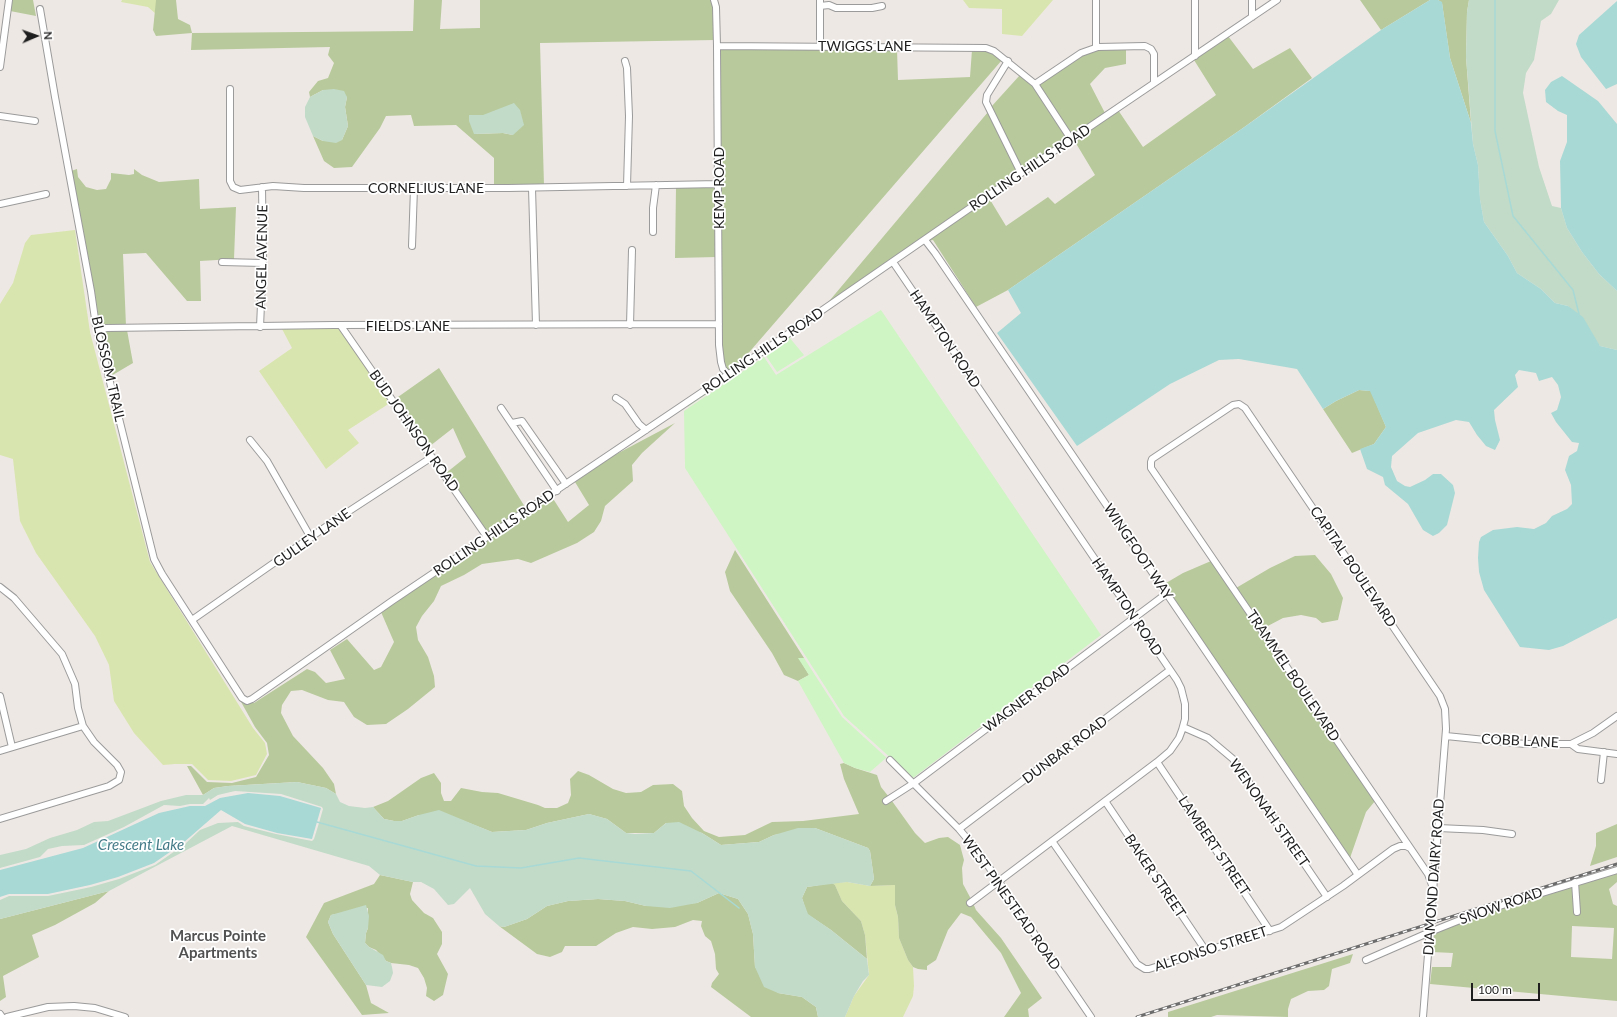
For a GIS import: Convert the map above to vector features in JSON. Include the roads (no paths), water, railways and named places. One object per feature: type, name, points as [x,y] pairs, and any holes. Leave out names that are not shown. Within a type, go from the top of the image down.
[{"type":"street","points":[[0,67],[9,0]]},
{"type":"street","name":"KEMP ROAD","points":[[714,0],[716,7],[717,46],[719,324],[721,362],[723,369],[728,374]]},
{"type":"street","points":[[1096,0],[1096,47]]},
{"type":"street","points":[[1195,0],[1195,56]]},
{"type":"street","points":[[1252,0],[1252,17]]},
{"type":"street","name":"ROLLING HILLS ROAD","points":[[247,701],[1277,0]]},
{"type":"street","points":[[820,46],[820,3],[836,8],[872,8],[882,6]]},
{"type":"street","name":"BLOSSOM TRAIL","points":[[40,9],[98,332],[154,558],[162,574],[242,698],[247,701]]},
{"type":"street","name":"TWIGGS LANE","points":[[717,46],[986,48],[994,51],[1035,84],[1071,139]]},
{"type":"street","points":[[1035,84],[1081,53],[1096,47],[1144,46],[1151,48],[1154,54],[1154,83]]},
{"type":"street","points":[[625,61],[627,68],[629,142],[627,186]]},
{"type":"street","points":[[1008,62],[987,95],[986,102],[1021,173]]},
{"type":"street","name":"CORNELIUS LANE","points":[[230,89],[230,181],[233,187],[240,190],[273,186],[304,188],[532,188],[719,184]]},
{"type":"street","points":[[0,116],[35,122]]},
{"type":"street","points":[[653,232],[653,208],[656,185]]},
{"type":"street","name":"ANGEL AVENUE","points":[[260,327],[263,262],[262,187]]},
{"type":"street","points":[[412,246],[414,188]]},
{"type":"street","points":[[532,188],[536,325]]},
{"type":"street","points":[[0,204],[46,194]]},
{"type":"street","name":"WINGFOOT WAY","points":[[925,240],[1358,875]]},
{"type":"street","points":[[630,325],[632,250]]},
{"type":"street","points":[[222,262],[263,262]]},
{"type":"street","name":"HAMPTON ROAD","points":[[893,262],[1170,670],[1184,696],[1185,711],[1183,727],[1175,744],[1157,762],[970,903]]},
{"type":"street","name":"FIELDS LANE","points":[[98,332],[106,328],[719,324]]},
{"type":"street","name":"BUD JOHNSON ROAD","points":[[341,326],[487,537]]},
{"type":"street","points":[[616,398],[625,404],[639,424],[646,430]]},
{"type":"street","name":"CAPITAL BOULEVARD","points":[[1150,465],[1152,459],[1233,405],[1241,404],[1440,696],[1445,709],[1446,736]]},
{"type":"street","points":[[501,408],[512,422],[557,491]]},
{"type":"street","points":[[512,422],[522,421],[566,484]]},
{"type":"street","points":[[250,440],[267,461],[311,538]]},
{"type":"street","name":"GULLEY LANE","points":[[192,620],[432,457]]},
{"type":"street","name":"TRAMMEL BOULEVARD","points":[[1150,465],[1159,482],[1428,874],[1433,888]]},
{"type":"street","points":[[0,587],[14,598],[62,654],[75,684],[83,726],[94,742],[120,769],[121,776],[117,782],[109,786],[0,819]]},
{"type":"street","name":"WAGNER ROAD","points":[[886,801],[914,783],[1166,594]]},
{"type":"street","name":"DUNBAR ROAD","points":[[959,829],[1170,670]]},
{"type":"street","points":[[0,696],[12,747]]},
{"type":"street","points":[[1571,744],[1593,733],[1617,716]]},
{"type":"street","points":[[0,751],[83,726]]},
{"type":"street","name":"WENONAH STREET","points":[[1183,727],[1208,738],[1233,759],[1327,897]]},
{"type":"street","name":"COBB LANE","points":[[1446,736],[1525,744],[1571,744],[1578,749],[1617,754]]},
{"type":"street","name":"DIAMOND DAIRY ROAD","points":[[1423,1017],[1446,736]]},
{"type":"street","points":[[1601,780],[1604,752]]},
{"type":"street","name":"WEST PINESTEAD ROAD","points":[[890,760],[959,829],[980,854],[1091,1017]]},
{"type":"street","name":"LAMBERT STREET","points":[[1157,762],[1270,931]]},
{"type":"street","name":"BAKER STREET","points":[[1105,801],[1206,951]]},
{"type":"street","points":[[1438,828],[1483,830],[1512,834]]},
{"type":"street","name":"ALFONSO STREET","points":[[1052,841],[1138,966],[1145,969],[1270,931],[1290,922],[1358,875],[1393,848],[1406,846],[1410,848]]},
{"type":"street","points":[[1351,865],[1362,867],[1370,866]]},
{"type":"street","name":"SNOW ROAD","points":[[1366,960],[1480,912],[1617,870]]},
{"type":"street","points":[[1575,882],[1577,912]]},
{"type":"street","points":[[7,1017],[48,1007],[74,1006],[95,1008],[124,1017]]},
{"type":"water","points":[[1430,0],[1438,0],[1442,2],[1450,58],[1471,123],[1473,144],[1478,165],[1480,199],[1484,222],[1508,256],[1517,273],[1541,289],[1555,303],[1568,306],[1583,317],[1600,346],[1617,350],[1617,618],[1563,646],[1549,650],[1520,647],[1484,590],[1479,572],[1478,558],[1479,542],[1481,537],[1493,530],[1517,527],[1534,529],[1546,523],[1552,516],[1567,509],[1572,504],[1571,485],[1565,470],[1569,456],[1577,451],[1579,443],[1572,442],[1556,422],[1551,413],[1557,410],[1561,397],[1558,385],[1552,377],[1539,381],[1536,373],[1519,370],[1515,375],[1518,387],[1494,410],[1500,440],[1495,450],[1486,446],[1469,422],[1456,420],[1418,433],[1392,456],[1391,467],[1397,481],[1405,486],[1410,487],[1425,480],[1433,474],[1441,474],[1453,485],[1455,493],[1447,525],[1439,533],[1433,536],[1423,530],[1408,504],[1385,485],[1383,477],[1367,469],[1360,449],[1374,444],[1386,427],[1370,391],[1359,390],[1323,409],[1297,369],[1239,359],[1219,360],[1170,384],[1077,446],[997,333],[1021,313],[1008,290],[1243,128],[1381,30]]},
{"type":"water","points":[[1617,1],[1617,84],[1606,89],[1581,57],[1576,44],[1579,35]]},
{"type":"water","points":[[1562,76],[1598,101],[1617,124],[1617,291],[1599,274],[1582,252],[1567,228],[1561,208],[1560,161],[1567,142],[1567,115],[1558,111],[1546,102],[1545,90],[1551,82]]},
{"type":"water","name":"Crescent Lake","points":[[248,793],[280,796],[321,808],[312,839],[277,833],[245,824],[221,810],[183,843],[154,863],[118,877],[90,885],[48,894],[9,894],[0,897],[0,870],[83,848],[159,813],[190,806],[205,806],[220,798]]},
{"type":"waterway","points":[[1495,0],[1495,131],[1513,216],[1573,290],[1579,314]]},
{"type":"waterway","points":[[317,822],[476,866],[521,868],[579,858],[691,871],[739,908]]},
{"type":"railway","points":[[1137,1017],[1617,864]]},
{"type":"district","name":"Marcus Pointe Apartments","points":[[218,944]]}]
